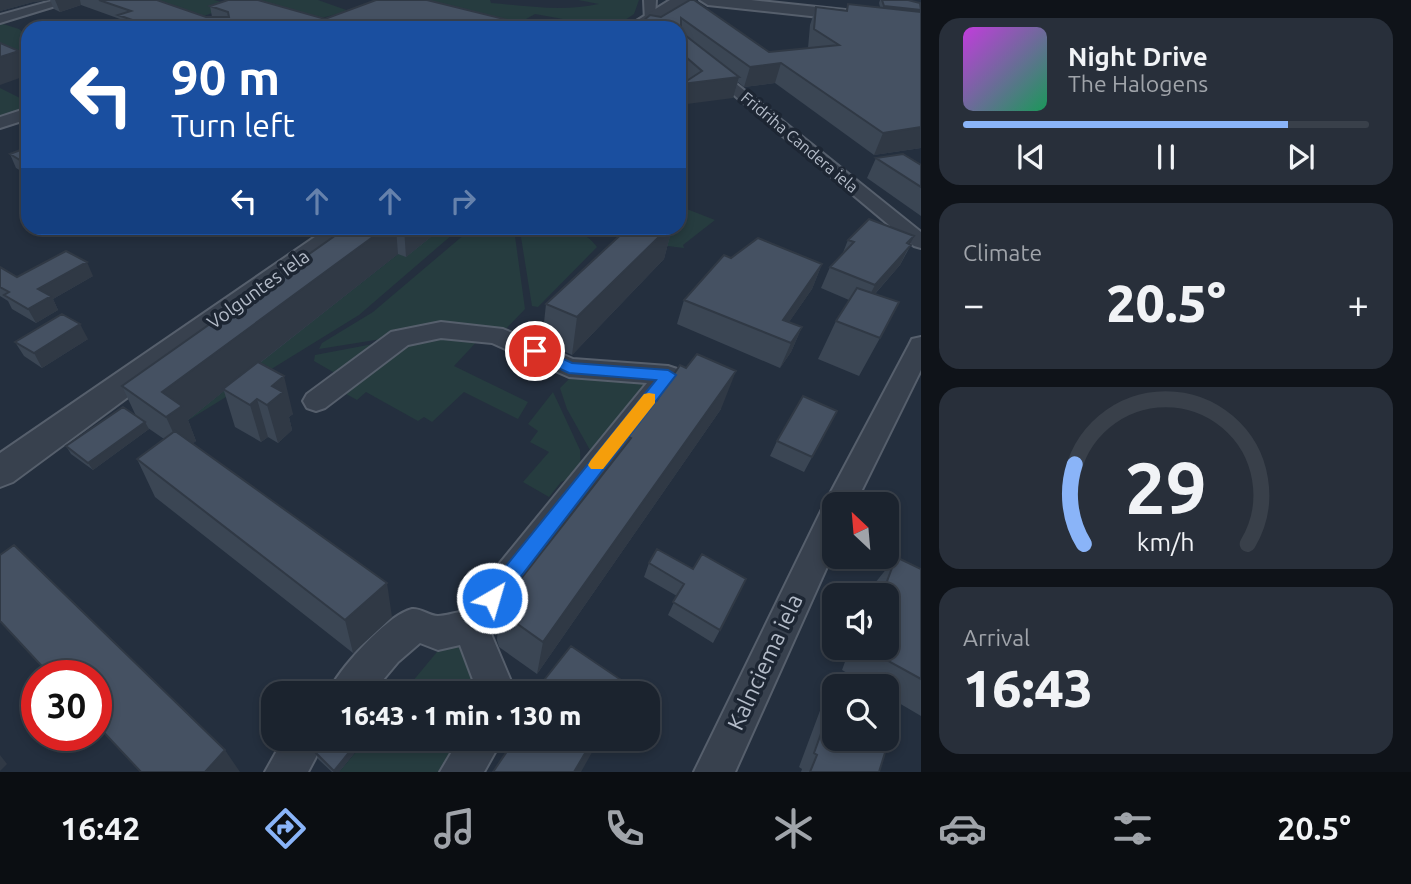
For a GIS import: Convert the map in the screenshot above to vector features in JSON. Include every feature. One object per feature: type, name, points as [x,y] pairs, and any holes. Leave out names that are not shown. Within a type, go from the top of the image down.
[{"type":"street","points":[[0,19],[69,0]]},
{"type":"street","points":[[650,0],[655,21]]},
{"type":"street","points":[[658,21],[681,0]]},
{"type":"street","points":[[716,0],[921,23]]},
{"type":"street","name":"Fridriha Candera iela","points":[[686,48],[921,242]]},
{"type":"street","points":[[0,123],[21,116]]},
{"type":"street","name":"Volguntes iela","points":[[0,472],[334,235]]},
{"type":"street","points":[[316,401],[400,338],[441,330],[487,334],[506,339],[569,368],[668,375],[470,626],[438,633],[415,625],[385,650],[357,681]]},
{"type":"street","points":[[845,492],[921,345]]},
{"type":"street","name":"Kalnciema iela","points":[[713,772],[822,541]]},
{"type":"street","points":[[470,626],[492,681]]},
{"type":"street","points":[[285,772],[299,751]]},
{"type":"street","points":[[460,772],[475,751]]},
{"type":"green space","points":[[155,0],[214,0],[234,5],[204,16]]},
{"type":"green space","points":[[262,0],[318,0],[349,11],[314,20],[252,4]]},
{"type":"green space","points":[[428,0],[490,0],[491,3],[559,8],[599,4],[578,0],[639,0],[634,14],[624,21],[574,21],[535,14],[522,21],[483,21],[419,4]]},
{"type":"green space","points":[[0,23],[21,31],[21,56],[0,48]]},
{"type":"green space","points":[[0,88],[21,98],[21,110],[0,118]]},
{"type":"green space","points":[[686,209],[715,220],[683,245],[684,248],[651,244],[654,235],[686,235]]},
{"type":"green space","points":[[430,235],[452,235],[359,315],[187,421],[165,401],[192,416],[398,254]]},
{"type":"green space","points":[[464,235],[515,235],[525,309],[503,332],[394,337],[319,349],[322,343],[373,312]]},
{"type":"green space","points":[[521,235],[584,235],[592,241],[597,247],[538,307],[532,306]]},
{"type":"green space","points":[[482,336],[454,366],[528,402],[518,419],[464,392],[432,422],[424,417],[418,421],[366,392],[357,400],[337,389],[412,337]]},
{"type":"green space","points":[[389,341],[340,376],[314,361],[315,355]]},
{"type":"green space","points":[[573,375],[641,379],[647,386],[597,453],[590,450],[567,409],[560,388]]},
{"type":"green space","points":[[553,392],[580,450],[581,473],[561,482],[549,497],[523,482],[549,452],[530,442],[538,431],[528,424]]},
{"type":"green space","points":[[467,637],[484,681],[413,681],[446,641]]},
{"type":"green space","points":[[357,751],[461,751],[445,772],[339,772]]},
{"type":"building","points":[[99,0],[157,0],[206,17],[229,17],[228,12],[210,6],[228,0],[258,0],[325,19],[376,0],[427,0],[512,21],[135,21],[118,15],[131,11]]},
{"type":"building","points":[[694,0],[769,52],[839,45],[814,29],[816,7],[847,11],[848,4],[921,12],[921,127],[883,133],[781,63],[750,67],[681,18],[681,21],[643,21],[650,15],[661,17]]},
{"type":"building","points":[[882,0],[920,3],[921,10],[884,6]]},
{"type":"building","points":[[686,36],[739,77],[686,84],[702,71],[686,57]]},
{"type":"building","points":[[0,43],[19,51],[0,57]]},
{"type":"building","points":[[21,150],[21,161],[10,154]]},
{"type":"building","points":[[903,154],[921,165],[921,187],[876,158]]},
{"type":"building","points":[[869,219],[914,236],[907,243],[911,245],[875,285],[830,267],[854,242],[848,240]]},
{"type":"building","points":[[336,235],[375,235],[162,392],[182,406],[166,417],[122,386]]},
{"type":"building","points":[[620,235],[661,235],[577,317],[546,304]]},
{"type":"building","points":[[758,238],[822,264],[783,320],[802,327],[791,343],[684,300],[724,255],[731,258]]},
{"type":"building","points":[[66,251],[87,262],[38,289],[51,296],[28,309],[4,295],[9,292],[0,287],[0,267],[17,277]]},
{"type":"building","points":[[857,288],[899,302],[880,338],[836,321]]},
{"type":"building","points":[[62,314],[80,324],[34,353],[15,342]]},
{"type":"building","points":[[697,354],[736,371],[543,642],[502,613],[499,607],[631,438],[625,435],[654,398],[657,400],[680,365],[686,368]]},
{"type":"building","points":[[258,362],[284,376],[272,386],[283,392],[267,405],[257,399],[250,405],[223,389]]},
{"type":"building","points":[[803,396],[837,411],[812,457],[777,441]]},
{"type":"building","points":[[123,407],[145,422],[88,463],[66,446]]},
{"type":"building","points":[[175,431],[387,583],[345,620],[137,459]]},
{"type":"building","points":[[14,545],[225,750],[205,772],[141,772],[112,741],[112,660],[36,660],[0,621],[0,555]]},
{"type":"building","points":[[657,549],[693,569],[702,554],[746,579],[720,630],[673,602],[684,584],[649,563]]},
{"type":"building","points":[[900,559],[921,569],[921,679],[887,660],[899,660],[899,583],[886,583],[892,569],[900,569]]},
{"type":"building","points":[[571,646],[623,681],[543,681]]},
{"type":"building","points":[[822,731],[822,751],[886,751],[879,772],[810,772],[817,755],[814,753]]},
{"type":"building","points":[[317,751],[350,751],[334,771]]},
{"type":"building","points":[[507,751],[586,751],[574,772],[493,772]]},
{"type":"slow traffic","points":[[597,465],[649,399]]},
{"type":"route","points":[[492,598],[668,375],[569,368],[535,351]]}]
